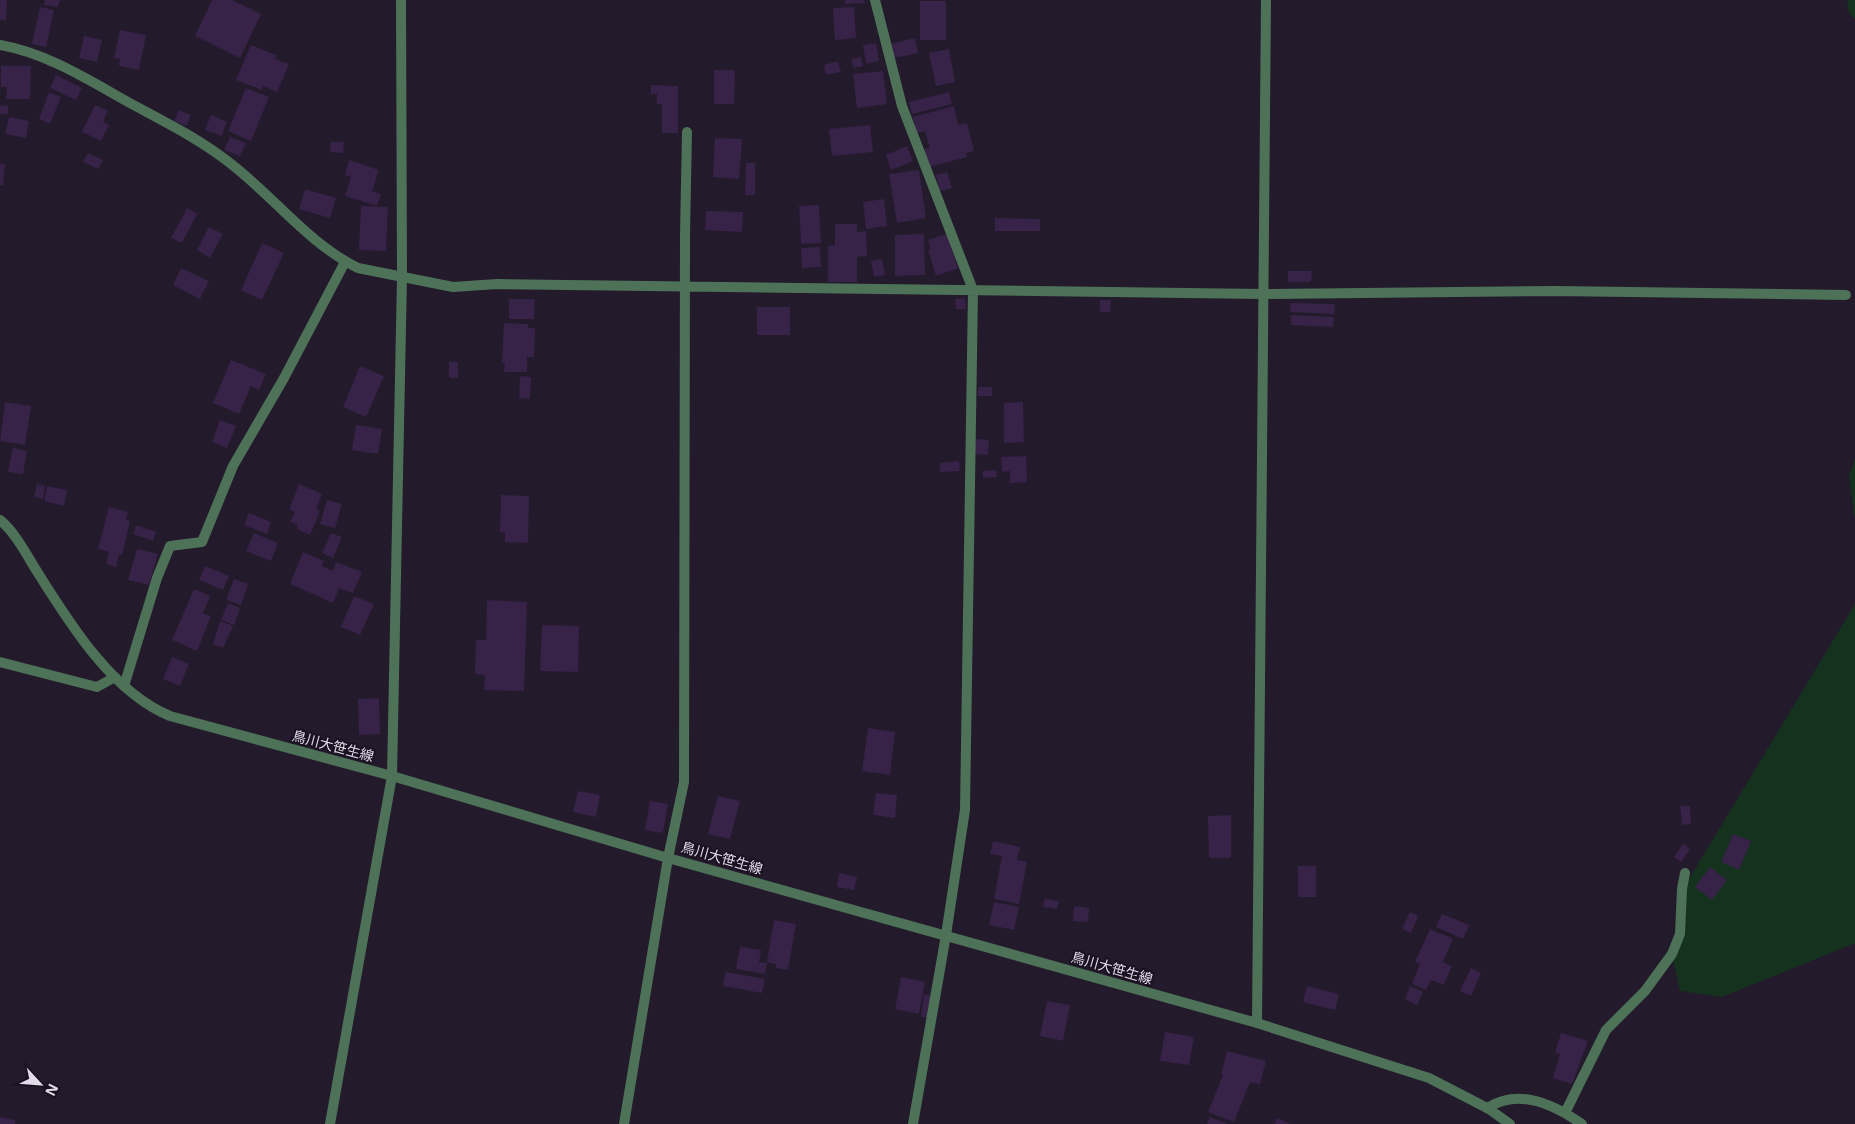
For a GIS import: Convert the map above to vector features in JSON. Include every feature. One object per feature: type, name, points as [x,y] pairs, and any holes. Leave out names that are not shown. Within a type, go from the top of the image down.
[{"type":"street","points":[[330,1124],[392,776],[402,277],[401,0]]},
{"type":"street","points":[[875,0],[902,106],[973,290],[965,810],[946,935],[913,1124]]},
{"type":"street","points":[[1257,1023],[1266,0]]},
{"type":"street","points":[[0,44],[18,48],[56,63],[186,133],[226,160],[312,236],[345,262],[358,268],[453,287],[497,284],[1262,294],[1555,291],[1846,296]]},
{"type":"street","points":[[624,1124],[668,858],[684,782],[684,287],[688,132]]},
{"type":"street","points":[[124,686],[157,578],[170,546],[202,542],[233,466],[284,378],[345,262]]},
{"type":"street","name":"鳥川大笹生線","points":[[0,520],[12,533],[62,610],[115,677],[139,700],[170,716],[392,776],[668,858],[1257,1023],[1429,1078],[1488,1108],[1510,1124]]},
{"type":"street","points":[[0,662],[97,687],[115,677]]},
{"type":"street","points":[[1565,1113],[1606,1030],[1645,991],[1672,954],[1680,934],[1682,890],[1685,874]]},
{"type":"street","points":[[1488,1108],[1500,1100],[1510,1098],[1546,1104],[1582,1124]]},
{"type":"green space","points":[[1847,0],[1855,0],[1855,19],[1849,13]]},
{"type":"green space","points":[[1855,458],[1855,519],[1849,477]]},
{"type":"green space","points":[[1855,604],[1855,943],[1722,997],[1680,991],[1673,960],[1689,879]]},
{"type":"building","points":[[0,0],[7,0],[6,20],[0,20]]},
{"type":"building","points":[[45,0],[60,0],[58,7],[44,5]]},
{"type":"building","points":[[212,0],[232,0],[261,14],[240,58],[195,36]]},
{"type":"building","points":[[845,0],[864,0],[865,3],[845,4]]},
{"type":"building","points":[[920,1],[946,1],[946,40],[920,40]]},
{"type":"building","points":[[40,7],[54,10],[46,47],[32,44]]},
{"type":"building","points":[[854,7],[856,38],[835,40],[833,8]]},
{"type":"building","points":[[120,30],[146,35],[139,70],[119,66],[120,59],[114,58]]},
{"type":"building","points":[[84,36],[102,40],[97,62],[79,58]]},
{"type":"building","points":[[915,38],[918,53],[894,58],[891,44]]},
{"type":"building","points":[[876,43],[879,61],[866,64],[863,45]]},
{"type":"building","points":[[251,45],[276,55],[275,59],[289,64],[277,92],[263,86],[262,90],[236,80]]},
{"type":"building","points":[[949,49],[955,82],[936,86],[929,53]]},
{"type":"building","points":[[861,57],[863,66],[853,68],[851,59]]},
{"type":"building","points":[[838,61],[841,72],[826,75],[824,65]]},
{"type":"building","points":[[1,66],[31,66],[30,99],[6,99],[7,87],[1,87]]},
{"type":"building","points":[[714,70],[735,70],[734,104],[714,104]]},
{"type":"building","points":[[883,71],[887,104],[857,108],[853,74]]},
{"type":"building","points":[[56,75],[82,88],[76,100],[50,88]]},
{"type":"building","points":[[651,85],[678,86],[678,133],[662,133],[662,104],[657,104],[657,94],[651,94]]},
{"type":"building","points":[[246,88],[269,97],[251,141],[228,131]]},
{"type":"building","points":[[49,92],[61,97],[50,124],[39,119]]},
{"type":"building","points":[[949,92],[952,104],[912,114],[909,102]]},
{"type":"building","points":[[0,105],[8,106],[8,114],[0,114]]},
{"type":"building","points":[[95,105],[108,111],[103,122],[109,125],[101,141],[82,132]]},
{"type":"building","points":[[954,106],[958,125],[967,123],[974,151],[966,153],[967,157],[929,167],[924,149],[930,148],[925,131],[917,133],[913,117]]},
{"type":"building","points":[[179,110],[191,115],[186,126],[174,121]]},
{"type":"building","points":[[211,115],[227,122],[222,136],[205,130]]},
{"type":"building","points":[[9,117],[29,121],[26,138],[5,134]]},
{"type":"building","points":[[870,125],[873,152],[832,156],[829,129]]},
{"type":"building","points":[[230,137],[246,143],[240,156],[224,150]]},
{"type":"building","points":[[715,138],[742,139],[739,179],[713,177]]},
{"type":"building","points":[[331,142],[344,142],[343,153],[330,152]]},
{"type":"building","points":[[907,146],[913,161],[891,170],[886,155]]},
{"type":"building","points":[[88,153],[103,160],[98,169],[83,162]]},
{"type":"building","points":[[349,160],[379,170],[372,191],[381,194],[377,206],[345,196],[351,177],[345,175]]},
{"type":"building","points":[[0,163],[5,164],[3,185],[0,185]]},
{"type":"building","points":[[746,163],[755,163],[755,195],[745,195]]},
{"type":"building","points":[[919,170],[926,218],[897,223],[889,174]]},
{"type":"building","points":[[947,172],[952,188],[940,191],[936,175]]},
{"type":"building","points":[[305,189],[336,198],[330,218],[299,209]]},
{"type":"building","points":[[884,199],[887,226],[866,229],[863,202]]},
{"type":"building","points":[[819,205],[821,243],[801,244],[799,206]]},
{"type":"building","points":[[361,206],[388,207],[386,251],[359,250]]},
{"type":"building","points":[[187,208],[197,214],[182,243],[171,238]]},
{"type":"building","points":[[706,211],[743,212],[742,232],[705,230]]},
{"type":"building","points":[[995,218],[1040,219],[1040,231],[995,231]]},
{"type":"building","points":[[835,224],[857,224],[857,232],[866,231],[867,256],[857,257],[857,282],[828,282],[828,246],[835,246]]},
{"type":"building","points":[[209,227],[223,234],[210,258],[197,250]]},
{"type":"building","points":[[924,234],[925,275],[895,276],[895,235]]},
{"type":"building","points":[[947,234],[958,268],[936,276],[928,250],[931,249],[928,240]]},
{"type":"building","points":[[262,243],[284,253],[262,300],[241,290]]},
{"type":"building","points":[[820,247],[821,267],[802,268],[801,248]]},
{"type":"building","points":[[882,259],[885,275],[874,277],[871,261]]},
{"type":"building","points":[[181,268],[209,281],[200,299],[173,285]]},
{"type":"building","points":[[1288,271],[1312,271],[1311,282],[1288,282]]},
{"type":"building","points":[[965,298],[966,309],[956,309],[955,299]]},
{"type":"building","points":[[509,299],[535,299],[534,319],[509,319]]},
{"type":"building","points":[[1100,300],[1111,300],[1110,312],[1100,312]]},
{"type":"building","points":[[1291,303],[1335,304],[1334,314],[1290,312]]},
{"type":"building","points":[[757,307],[790,307],[790,335],[757,335]]},
{"type":"building","points":[[1291,315],[1334,317],[1333,327],[1291,325]]},
{"type":"building","points":[[504,323],[528,324],[528,328],[535,328],[534,357],[527,357],[527,372],[504,372],[505,363],[502,363]]},
{"type":"building","points":[[231,360],[266,374],[259,390],[251,386],[239,414],[213,403]]},
{"type":"building","points":[[449,362],[458,362],[458,378],[449,378]]},
{"type":"building","points":[[360,366],[384,376],[366,417],[343,407]]},
{"type":"building","points":[[520,376],[531,377],[530,399],[519,398]]},
{"type":"building","points":[[978,387],[992,387],[992,396],[978,396]]},
{"type":"building","points":[[5,402],[31,406],[25,445],[0,441]]},
{"type":"building","points":[[1023,402],[1024,442],[1004,443],[1004,403]]},
{"type":"building","points":[[220,420],[236,426],[227,448],[212,442]]},
{"type":"building","points":[[356,425],[382,429],[378,454],[352,450]]},
{"type":"building","points":[[975,439],[989,440],[988,455],[974,454]]},
{"type":"building","points":[[13,448],[27,451],[23,474],[8,472]]},
{"type":"building","points":[[1026,456],[1027,482],[1010,483],[1010,471],[1002,472],[1001,457]]},
{"type":"building","points":[[959,461],[960,471],[940,472],[940,463]]},
{"type":"building","points":[[996,470],[997,477],[983,478],[983,471]]},
{"type":"building","points":[[37,484],[45,486],[43,499],[34,497]]},
{"type":"building","points":[[299,484],[322,494],[316,509],[320,511],[310,535],[297,529],[298,525],[290,522],[295,512],[289,509]]},
{"type":"building","points":[[47,486],[67,490],[64,506],[44,501]]},
{"type":"building","points":[[501,495],[529,496],[528,543],[505,542],[505,533],[500,532]]},
{"type":"building","points":[[327,500],[342,504],[335,528],[320,524]]},
{"type":"building","points":[[109,507],[128,512],[126,520],[130,521],[122,555],[119,554],[116,567],[106,564],[109,552],[98,549]]},
{"type":"building","points":[[249,513],[271,522],[267,534],[244,525]]},
{"type":"building","points":[[136,525],[156,532],[153,541],[133,534]]},
{"type":"building","points":[[254,533],[278,543],[271,561],[246,551]]},
{"type":"building","points":[[331,533],[342,537],[333,558],[322,553]]},
{"type":"building","points":[[137,549],[158,554],[149,585],[128,580]]},
{"type":"building","points":[[303,552],[324,561],[322,566],[333,571],[336,562],[362,572],[353,593],[339,588],[333,603],[290,584]]},
{"type":"building","points":[[205,566],[229,576],[223,590],[199,580]]},
{"type":"building","points":[[234,579],[248,584],[241,605],[226,600]]},
{"type":"building","points":[[194,589],[210,596],[203,613],[211,616],[197,651],[172,640]]},
{"type":"building","points":[[354,596],[374,604],[360,635],[341,627]]},
{"type":"building","points":[[487,600],[527,602],[524,691],[484,690],[485,675],[475,674],[476,640],[486,640]]},
{"type":"building","points":[[228,603],[240,608],[234,625],[221,620]]},
{"type":"building","points":[[220,621],[233,626],[223,648],[213,644]]},
{"type":"building","points":[[542,625],[579,626],[578,672],[540,671]]},
{"type":"building","points":[[172,657],[189,664],[180,686],[163,679]]},
{"type":"building","points":[[379,698],[380,734],[359,735],[358,699]]},
{"type":"building","points":[[868,728],[895,732],[890,775],[862,771]]},
{"type":"building","points":[[578,791],[600,795],[596,817],[573,812]]},
{"type":"building","points":[[876,793],[897,795],[895,818],[873,815]]},
{"type":"building","points":[[718,796],[740,801],[730,839],[708,834]]},
{"type":"building","points":[[650,801],[668,804],[663,833],[645,830]]},
{"type":"building","points":[[1680,806],[1690,806],[1691,824],[1682,825]]},
{"type":"building","points":[[1231,815],[1231,858],[1209,858],[1208,816]]},
{"type":"building","points":[[1733,834],[1751,841],[1739,870],[1721,862]]},
{"type":"building","points":[[993,841],[1020,847],[1017,860],[1027,862],[1019,904],[994,899],[1002,856],[990,854]]},
{"type":"building","points":[[1683,844],[1690,849],[1681,862],[1674,857]]},
{"type":"building","points":[[1298,866],[1316,866],[1316,897],[1298,897]]},
{"type":"building","points":[[1710,867],[1727,880],[1712,900],[1695,887]]},
{"type":"building","points":[[839,873],[857,877],[854,890],[837,887]]},
{"type":"building","points":[[1044,899],[1059,901],[1057,909],[1043,907]]},
{"type":"building","points":[[994,902],[1019,907],[1014,930],[989,925]]},
{"type":"building","points":[[1074,906],[1089,908],[1088,922],[1073,921]]},
{"type":"building","points":[[1410,912],[1418,916],[1411,933],[1402,929]]},
{"type":"building","points":[[1442,914],[1469,925],[1463,939],[1436,927]]},
{"type":"building","points":[[774,920],[796,924],[788,970],[776,968],[776,964],[767,962]]},
{"type":"building","points":[[1430,929],[1453,939],[1443,962],[1452,966],[1444,985],[1431,980],[1426,990],[1412,984],[1420,964],[1415,962]]},
{"type":"building","points":[[740,947],[761,950],[759,962],[767,963],[765,974],[736,969]]},
{"type":"building","points":[[1471,968],[1481,973],[1471,996],[1460,991]]},
{"type":"building","points":[[725,972],[765,979],[762,993],[723,986]]},
{"type":"building","points":[[901,977],[925,982],[919,1014],[895,1009]]},
{"type":"building","points":[[1307,986],[1339,994],[1335,1010],[1303,1002]]},
{"type":"building","points":[[1410,986],[1423,992],[1417,1005],[1405,999]]},
{"type":"building","points":[[924,994],[933,996],[929,1018],[921,1017]]},
{"type":"building","points":[[1047,1001],[1070,1005],[1063,1041],[1040,1036]]},
{"type":"building","points":[[1165,1032],[1194,1037],[1189,1065],[1160,1061]]},
{"type":"building","points":[[1561,1033],[1588,1041],[1572,1084],[1553,1078],[1560,1054],[1555,1053]]},
{"type":"building","points":[[1227,1051],[1266,1061],[1260,1084],[1250,1082],[1234,1122],[1208,1112],[1223,1075],[1221,1074]]},
{"type":"building","points":[[0,1117],[15,1120],[15,1124],[0,1124]]},
{"type":"building","points":[[1210,1117],[1228,1124],[1207,1124]]},
{"type":"building","points":[[1277,1118],[1291,1124],[1274,1124]]}]
